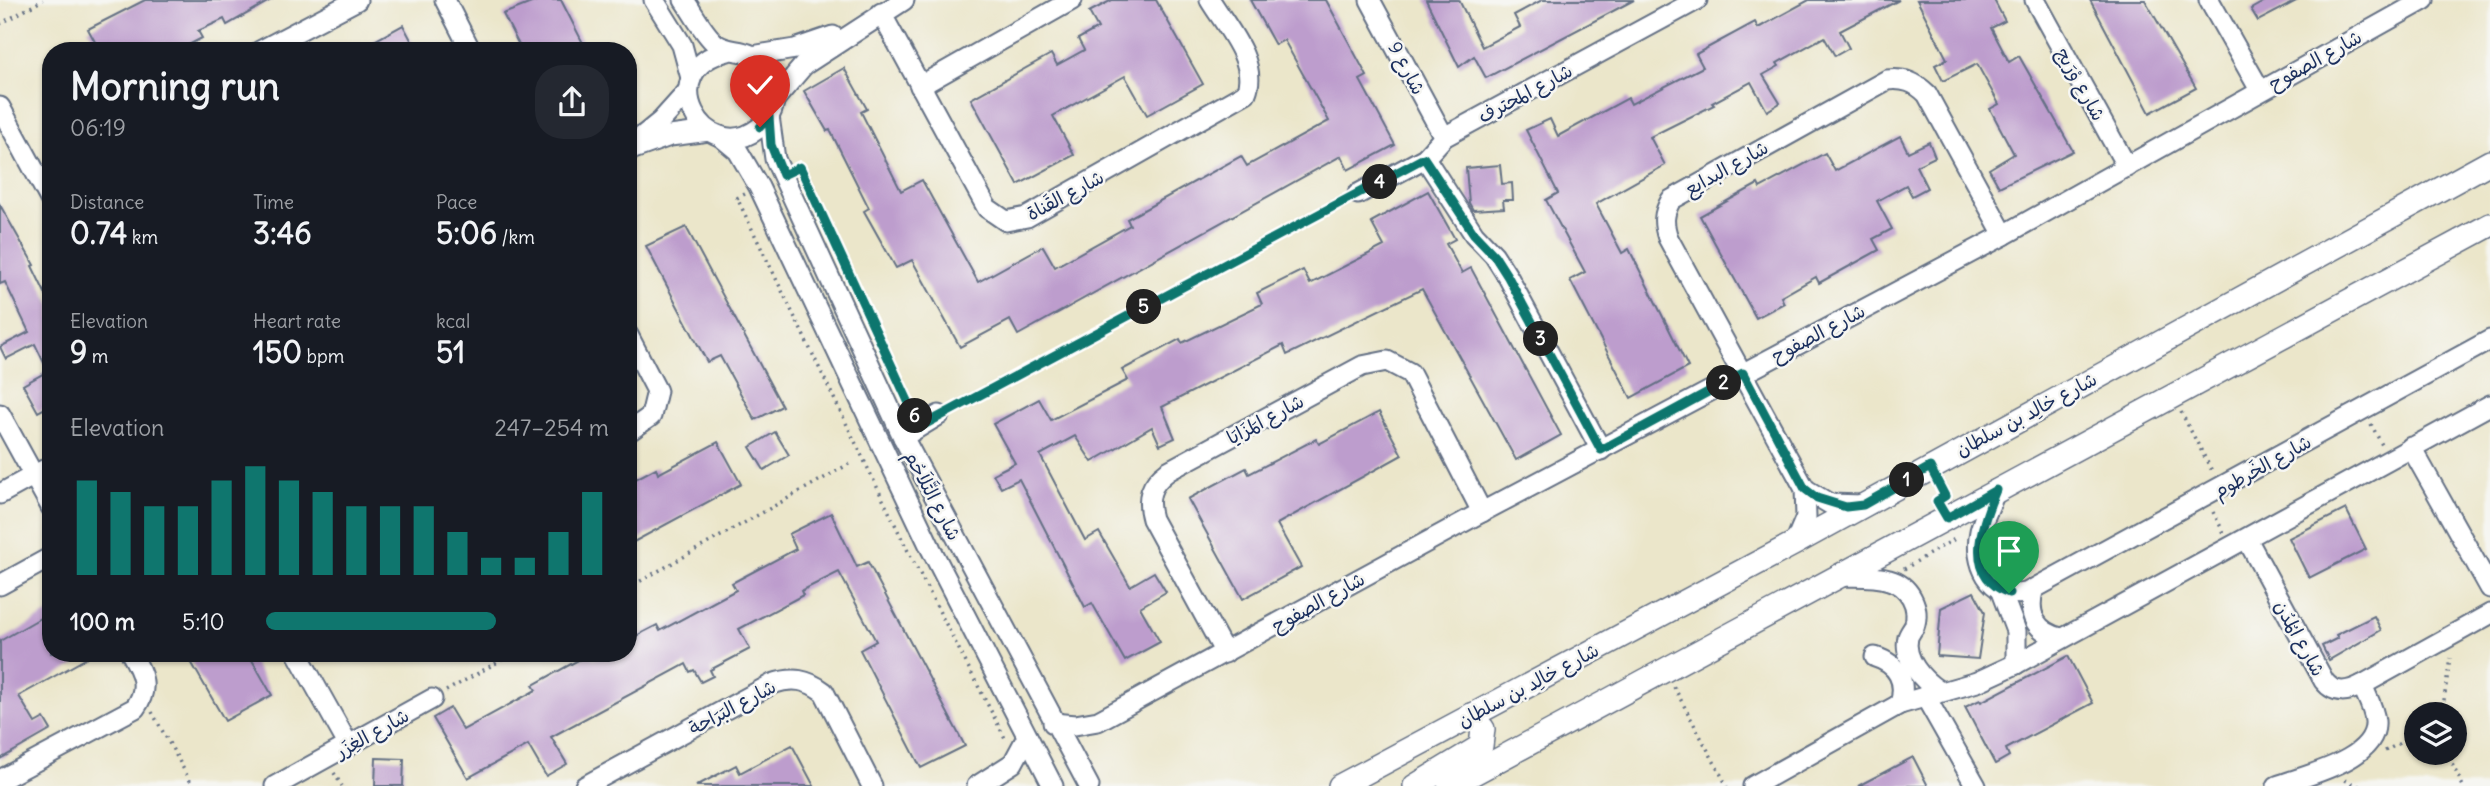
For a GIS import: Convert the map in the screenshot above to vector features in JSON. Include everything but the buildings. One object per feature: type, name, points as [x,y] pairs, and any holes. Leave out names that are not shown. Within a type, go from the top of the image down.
[{"type":"main road","name":"شارع خالِد بن سلطان","points":[[1340,786],[1795,543],[2490,162]]},
{"type":"main road","points":[[1450,786],[1947,518],[2486,222]]},
{"type":"main road","points":[[1415,786],[1481,746],[1483,729],[1471,715]]},
{"type":"street","points":[[278,42],[357,0]]},
{"type":"street","points":[[445,0],[466,42]]},
{"type":"street","points":[[654,0],[682,45],[690,84],[690,107],[697,121],[715,134]]},
{"type":"street","points":[[684,0],[711,39],[728,51],[752,56],[795,49],[857,28]]},
{"type":"street","points":[[637,147],[670,136],[715,134],[734,138],[748,134],[772,108],[804,65],[857,28],[904,0]]},
{"type":"street","points":[[920,86],[1072,0]]},
{"type":"street","name":"شارع القَناة","points":[[881,13],[987,208],[1006,221],[1017,221],[1246,93],[1250,84],[1247,63],[1210,0]]},
{"type":"street","name":"شارع 9","points":[[1370,0],[1444,137]]},
{"type":"street","name":"شارع المحترف","points":[[1359,194],[1424,158],[1444,137],[1697,0]]},
{"type":"street","name":"شارع وْرَيج","points":[[2035,0],[2127,167]]},
{"type":"street","points":[[2208,0],[2260,90]]},
{"type":"street","name":"شارع الصفوح","points":[[1053,723],[1075,726],[1098,721],[1482,512],[2004,235],[2424,0]]},
{"type":"street","points":[[637,142],[661,121],[706,59],[728,51]]},
{"type":"street","points":[[752,56],[765,67],[773,82],[772,108]]},
{"type":"street","name":"شارع البدايع","points":[[1805,489],[1668,238],[1664,211],[1671,200],[1887,80],[1909,81],[1927,94],[2004,235]]},
{"type":"street","points":[[0,107],[42,184]]},
{"type":"street","name":"شارع التَّلاَحُم","points":[[772,108],[775,159],[903,437],[1053,723],[1089,786]]},
{"type":"street","name":"شارع التَّلاَحُم","points":[[715,134],[738,151],[760,187],[1018,741],[1049,779]]},
{"type":"street","points":[[1424,158],[1474,234],[1494,255],[1508,277],[1601,450]]},
{"type":"street","name":"شارع الخَرطوم","points":[[2033,591],[2490,340]]},
{"type":"street","points":[[637,352],[657,391],[651,416],[637,426]]},
{"type":"street","name":"شارع المَزَايَا","points":[[1225,653],[1150,513],[1150,492],[1157,479],[1168,471],[1362,366],[1387,361],[1410,373],[1482,512]]},
{"type":"street","points":[[1760,784],[1900,704],[1977,682],[2017,663],[2490,405]]},
{"type":"street","points":[[0,414],[42,491]]},
{"type":"street","points":[[903,437],[939,415]]},
{"type":"street","points":[[2411,447],[2490,588]]},
{"type":"street","points":[[0,494],[42,470]]},
{"type":"street","points":[[1805,489],[1830,504],[1863,505]]},
{"type":"street","points":[[1795,543],[1806,517],[1805,489]]},
{"type":"street","points":[[1996,490],[1984,518],[1978,545],[1984,572],[1990,582],[2000,589],[2018,594],[2033,591],[2030,603],[2032,616],[2038,627],[2048,635],[2061,638]]},
{"type":"street","name":"شارع المُدُن","points":[[2239,543],[2324,681],[2342,692],[2362,685],[2490,614]]},
{"type":"street","points":[[0,585],[42,562]]},
{"type":"street","points":[[1839,576],[1896,582],[1911,596],[1915,606],[1914,627],[1908,636],[1913,665],[1928,684],[1976,786]]},
{"type":"street","points":[[2000,589],[2017,631],[2017,663]]},
{"type":"street","points":[[1875,657],[1885,660],[1900,674],[1903,684],[1900,704]]},
{"type":"street","points":[[0,780],[135,708],[143,695],[142,672],[136,662]]},
{"type":"street","points":[[302,662],[349,746]]},
{"type":"street","name":"شارع البَرَاحة","points":[[585,786],[772,684],[800,679],[824,692],[872,786]]},
{"type":"street","points":[[2277,786],[2352,758],[2368,745],[2375,724],[2362,685]]},
{"type":"street","name":"شارع الغِزَر","points":[[275,786],[432,699]]},
{"type":"street","name":"شارع الصفوح","points":[[1075,761],[1082,739],[1098,721]]},
{"type":"street","points":[[977,786],[1006,770],[1019,755],[1018,741]]},
{"type":"street","points":[[1006,770],[1026,768],[1049,779]]},
{"type":"path","points":[[0,24],[44,0]]},
{"type":"path","points":[[760,187],[737,198],[907,549],[1018,741]]},
{"type":"path","points":[[939,415],[1359,194]]},
{"type":"path","points":[[2172,395],[2213,493],[2239,543]]},
{"type":"path","points":[[2364,409],[2388,459]]},
{"type":"path","points":[[637,583],[849,464]]},
{"type":"path","points":[[1896,582],[1908,566],[1958,537],[1947,518]]},
{"type":"path","points":[[2443,702],[2446,673],[2456,632]]},
{"type":"path","points":[[432,699],[498,662]]},
{"type":"path","points":[[1664,670],[1727,786]]},
{"type":"path","points":[[143,695],[193,786]]},
{"type":"path","points":[[2452,765],[2463,786]]},
{"type":"path","points":[[2339,777],[2359,786]]},
{"type":"route","points":[[760,127],[769,116],[771,145],[783,175],[800,167],[920,427],[1424,158],[1474,234],[1494,255],[1508,277],[1601,450],[1743,373],[1805,489],[1817,498],[1846,507],[1863,505],[1930,467],[1945,496],[1937,501],[1947,518],[1996,490],[1984,518],[1978,545],[1984,572],[1990,582],[2009,593]]}]
